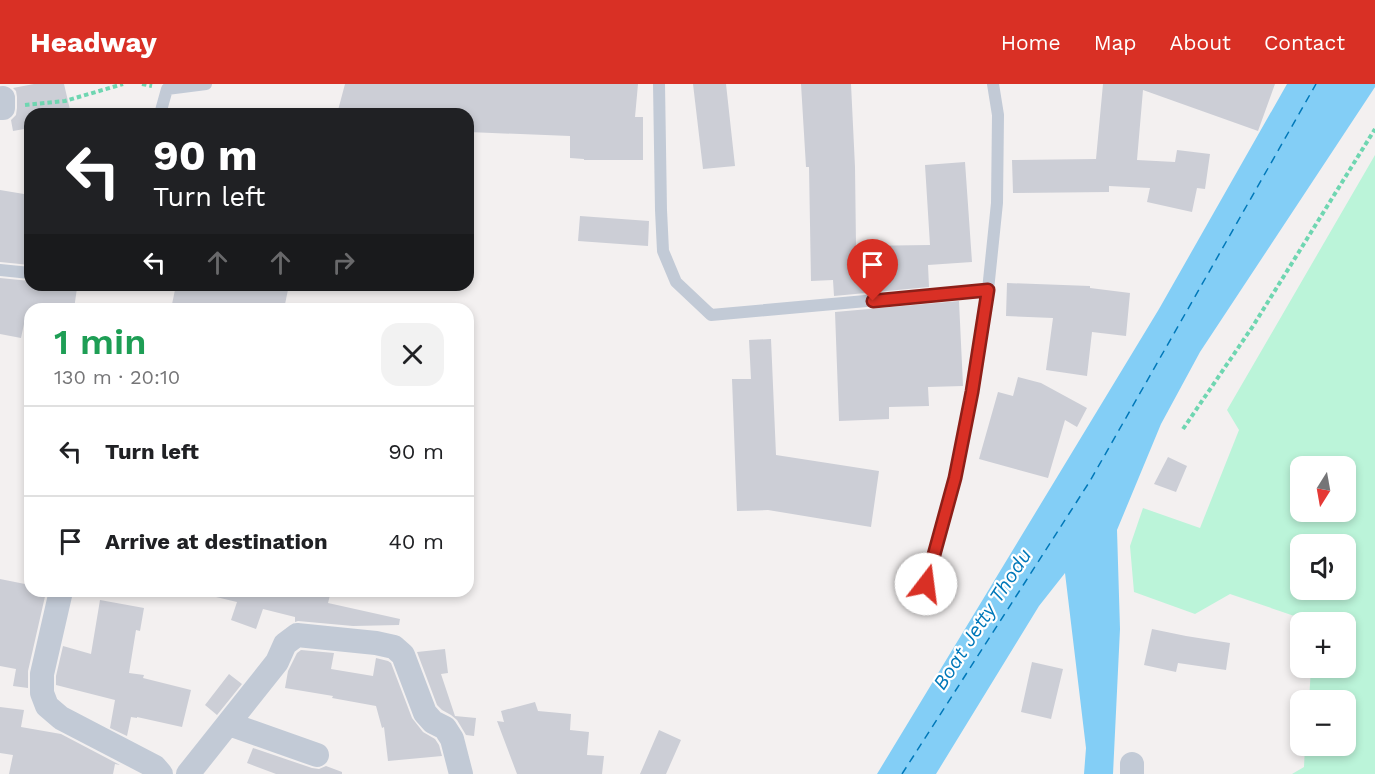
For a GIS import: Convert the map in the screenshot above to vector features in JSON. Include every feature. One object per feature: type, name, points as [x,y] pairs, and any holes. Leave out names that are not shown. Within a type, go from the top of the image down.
[{"type":"street","points":[[60,597],[42,674],[42,693],[47,706],[61,718],[154,767],[161,774]]},
{"type":"street","points":[[188,774],[277,662],[285,644],[297,635],[394,647],[403,655],[425,713],[433,722],[445,728],[452,739],[461,774]]},
{"type":"street","points":[[229,724],[317,755]]},
{"type":"lane","points":[[162,108],[167,89],[206,84]]},
{"type":"lane","points":[[659,84],[663,251],[676,282],[711,315],[988,290]]},
{"type":"lane","points":[[926,584],[955,478],[972,392],[988,290],[997,203],[998,115],[993,84]]},
{"type":"lane","points":[[0,270],[24,272]]},
{"type":"path","points":[[6,104],[65,101],[123,84]]},
{"type":"path","points":[[1183,429],[1253,326],[1375,129]]},
{"type":"green space","points":[[1375,155],[1375,774],[1292,774],[1304,767],[1305,756],[1356,756],[1356,690],[1310,690],[1310,678],[1356,678],[1356,612],[1290,612],[1290,614],[1230,594],[1195,614],[1134,592],[1130,546],[1143,508],[1200,528],[1239,430],[1227,410]]},
{"type":"water","name":"Boat Jetty Thodu","points":[[1287,84],[1375,84],[1375,87],[1200,352],[1161,424],[1117,530],[1120,629],[1113,774],[1084,774],[1086,748],[1065,573],[1039,606],[936,774],[877,774],[1159,309]]},
{"type":"building","points":[[34,84],[64,84],[70,108],[24,108],[24,129],[13,131],[11,120],[16,115],[17,97],[13,88]]},
{"type":"building","points":[[345,84],[638,84],[635,117],[643,117],[643,160],[570,158],[570,136],[474,132],[474,108],[339,108]]},
{"type":"building","points":[[693,84],[726,84],[735,166],[703,169]]},
{"type":"building","points":[[801,84],[851,84],[856,246],[930,245],[925,165],[965,162],[972,262],[928,265],[929,287],[834,296],[833,280],[811,281],[809,167],[806,167]]},
{"type":"building","points":[[1103,84],[1275,84],[1258,131],[1143,90],[1137,160],[1175,162],[1177,150],[1210,154],[1205,189],[1197,188],[1192,212],[1147,202],[1150,188],[1109,186],[1109,192],[1013,193],[1012,160],[1096,159]]},
{"type":"building","points":[[0,190],[24,194],[24,264],[0,262]]},
{"type":"building","points":[[580,216],[649,221],[648,246],[578,241]]},
{"type":"building","points":[[0,278],[24,280],[24,291],[77,291],[75,303],[24,303],[21,338],[0,334]]},
{"type":"building","points":[[1007,283],[1090,286],[1090,288],[1130,293],[1126,336],[1092,332],[1087,376],[1046,370],[1053,318],[1006,316]]},
{"type":"building","points":[[175,291],[288,291],[285,303],[172,303]]},
{"type":"building","points":[[959,301],[963,386],[928,387],[929,406],[889,407],[889,419],[839,421],[835,312]]},
{"type":"building","points":[[771,339],[776,455],[879,471],[871,527],[768,510],[737,511],[732,379],[751,379],[749,340]]},
{"type":"building","points":[[1018,377],[1041,383],[1087,408],[1077,427],[1065,420],[1048,478],[979,459],[998,392],[1013,396]]},
{"type":"building","points":[[1168,457],[1187,466],[1176,492],[1154,484]]},
{"type":"building","points":[[0,579],[24,584],[24,597],[45,597],[28,671],[28,688],[13,686],[16,669],[0,666]]},
{"type":"building","points":[[216,597],[330,597],[328,603],[400,619],[399,625],[353,626],[295,622],[295,617],[263,609],[256,629],[231,620],[237,602]]},
{"type":"building","points":[[100,600],[144,608],[140,631],[136,630],[129,673],[144,675],[143,678],[191,690],[182,727],[131,717],[127,736],[110,728],[115,700],[56,685],[63,646],[91,654]]},
{"type":"building","points":[[1152,629],[1230,643],[1226,670],[1178,663],[1176,672],[1144,665]]},
{"type":"building","points":[[445,649],[448,673],[441,674],[455,716],[476,718],[474,736],[466,735],[457,720],[437,705],[417,652]]},
{"type":"building","points":[[301,650],[334,653],[331,669],[373,676],[376,658],[391,663],[412,718],[423,732],[435,739],[442,756],[388,761],[384,727],[382,728],[376,706],[285,688],[288,671],[297,653]]},
{"type":"building","points":[[1032,662],[1063,669],[1051,719],[1021,712]]},
{"type":"building","points":[[229,674],[242,684],[217,715],[205,705]]},
{"type":"building","points":[[535,702],[538,711],[571,714],[570,730],[589,732],[587,755],[604,756],[602,774],[517,774],[497,721],[504,722],[501,711]]},
{"type":"building","points":[[0,707],[24,710],[21,727],[61,734],[120,765],[115,764],[113,774],[9,774],[13,755],[0,753]]},
{"type":"building","points":[[659,730],[681,740],[666,774],[640,774]]},
{"type":"building","points":[[253,748],[312,768],[319,769],[326,766],[342,774],[276,774],[247,763]]},
{"type":"ferry route","points":[[902,774],[1090,481],[1316,84]]},
{"type":"route","points":[[873,301],[988,290],[972,392],[955,478],[926,584]]}]
